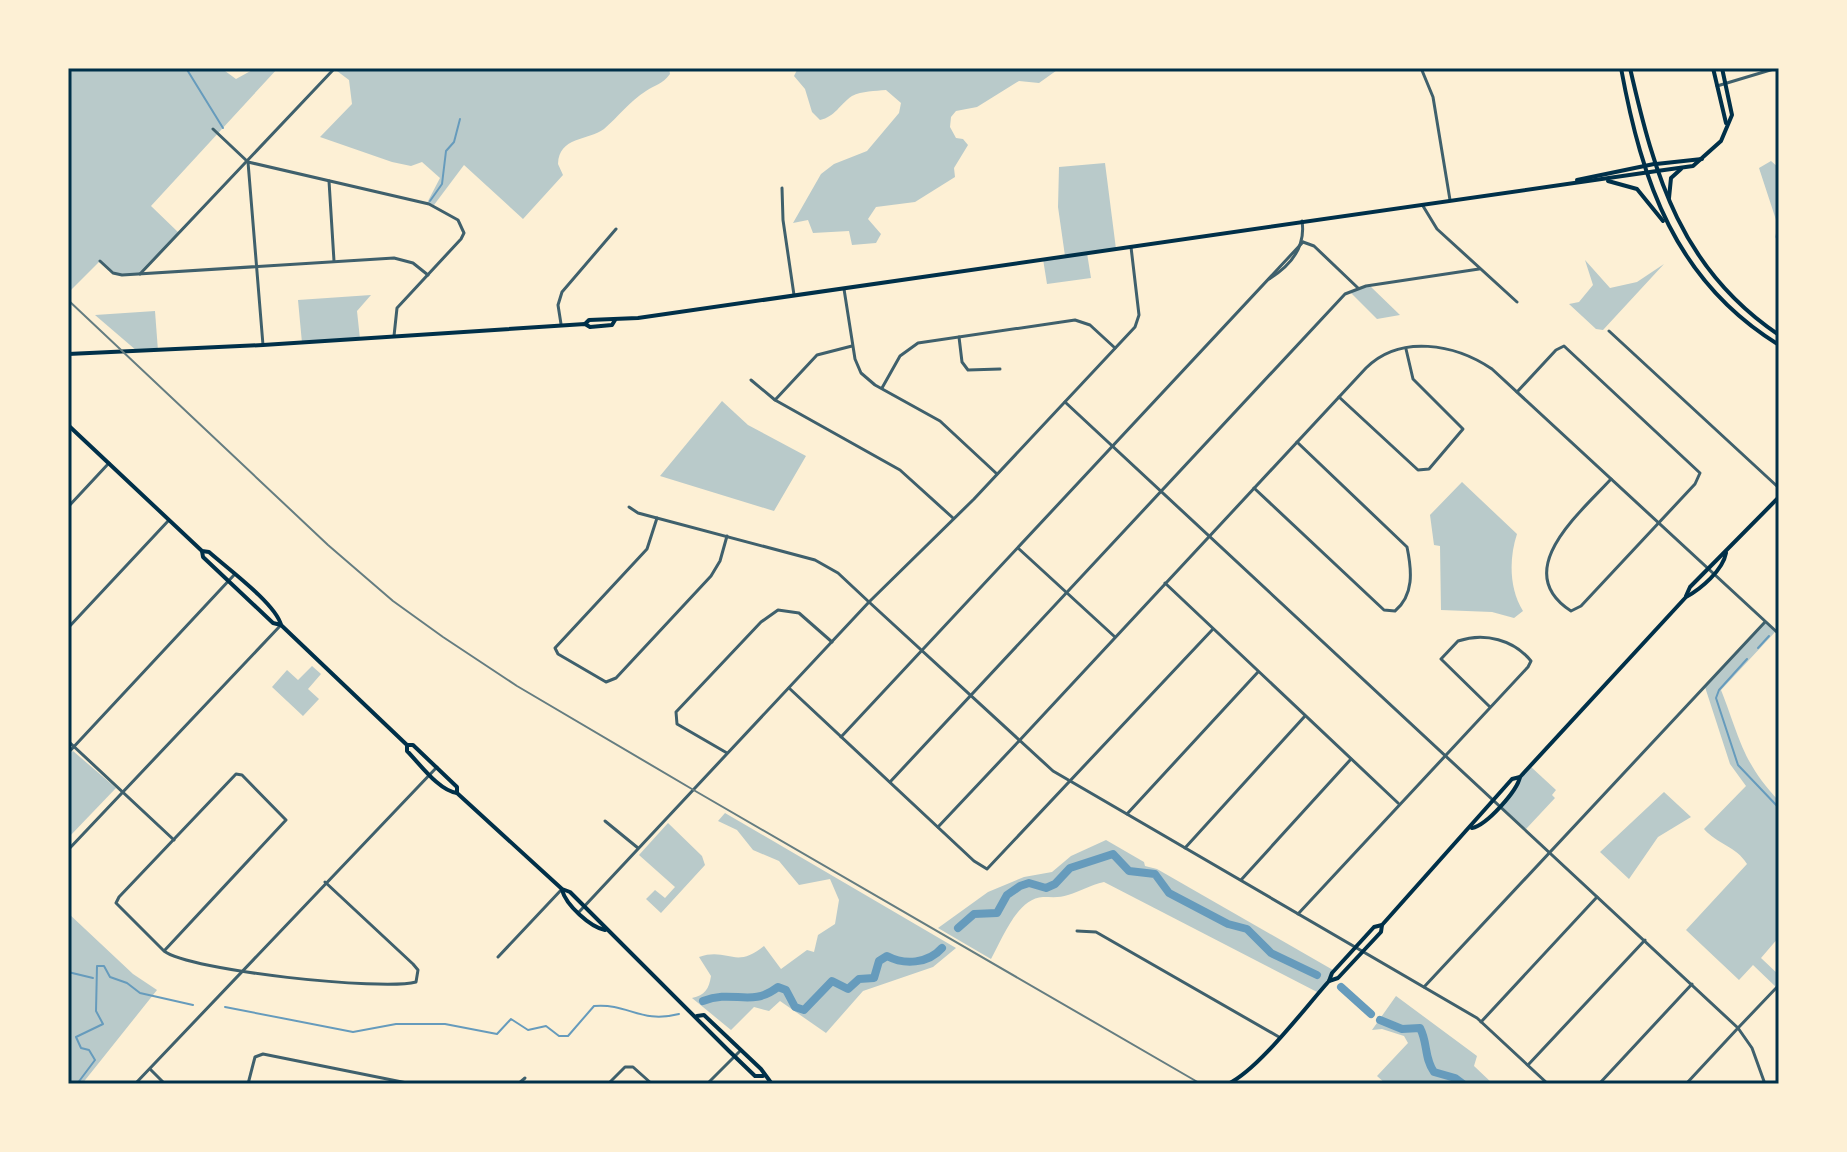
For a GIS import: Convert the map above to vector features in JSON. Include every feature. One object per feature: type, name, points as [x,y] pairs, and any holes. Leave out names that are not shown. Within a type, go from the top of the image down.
[{"type":"main road","points":[[1621,68],[1645,172],[1684,254],[1720,298],[1779,345]]},
{"type":"main road","points":[[1630,68],[1654,164],[1668,201],[1707,270],[1741,306],[1779,335]]},
{"type":"main road","points":[[1713,68],[1726,123]]},
{"type":"main road","points":[[1668,201],[1671,178],[1681,169],[1705,158],[1721,141],[1726,123],[1732,115],[1722,68]]},
{"type":"main road","points":[[1571,182],[1643,165],[1705,158]]},
{"type":"main road","points":[[70,355],[561,325],[612,325],[615,320],[1571,182],[1681,169]]},
{"type":"main road","points":[[1602,180],[1637,189],[1670,228]]},
{"type":"main road","points":[[68,425],[202,551],[234,575],[279,617],[281,625]]},
{"type":"main road","points":[[1686,597],[1690,587],[1707,568],[1726,553],[1779,497]]},
{"type":"main road","points":[[202,551],[203,557],[273,623],[281,625],[407,745],[413,745],[437,767],[457,787],[457,793]]},
{"type":"main road","points":[[1472,828],[1479,827],[1500,805],[1518,785],[1520,777],[1686,597],[1696,592],[1713,574],[1724,561],[1726,553]]},
{"type":"main road","points":[[407,745],[407,751],[431,774],[451,792],[457,793],[603,923],[605,930],[697,1016],[698,1021],[755,1076],[763,1076]]},
{"type":"main road","points":[[1228,1084],[1236,1082],[1279,1037],[1374,927],[1382,925],[1472,828],[1474,821],[1512,779],[1520,777]]},
{"type":"main road","points":[[562,889],[565,899],[597,929],[605,930]]},
{"type":"main road","points":[[1329,981],[1338,978],[1381,932],[1382,925]]},
{"type":"main road","points":[[697,1016],[704,1015],[761,1069],[763,1076],[772,1084]]},
{"type":"street","points":[[1421,68],[1433,97],[1450,200]]},
{"type":"street","points":[[1717,86],[1777,68]]},
{"type":"street","points":[[140,274],[333,70]]},
{"type":"street","points":[[213,129],[248,162],[429,204],[461,223],[464,235],[397,308],[394,336]]},
{"type":"street","points":[[248,162],[263,345]]},
{"type":"street","points":[[329,181],[334,261]]},
{"type":"street","points":[[782,188],[783,220],[794,295]]},
{"type":"street","points":[[1423,205],[1430,222],[1517,302]]},
{"type":"street","points":[[841,737],[1303,242],[1302,221]]},
{"type":"street","points":[[561,325],[558,305],[562,292],[616,229]]},
{"type":"street","points":[[1303,242],[1314,246],[1358,288]]},
{"type":"street","points":[[579,912],[869,602],[997,474],[1115,348],[1139,319],[1131,247]]},
{"type":"street","points":[[100,261],[118,275],[399,258],[413,263],[428,275]]},
{"type":"street","points":[[890,782],[1342,297],[1358,288],[1479,269]]},
{"type":"street","points":[[843,287],[852,346],[861,373],[940,421],[997,474]]},
{"type":"street","points":[[882,388],[910,347],[959,336],[1078,320],[1090,325],[1115,348]]},
{"type":"street","points":[[1609,331],[1779,488]]},
{"type":"street","points":[[959,336],[963,366],[968,370],[1000,369]]},
{"type":"street","points":[[775,400],[817,355],[834,348],[852,346]]},
{"type":"street","points":[[938,827],[1375,360],[1406,349],[1433,346],[1460,352],[1492,369],[1779,634]]},
{"type":"street","points":[[1517,392],[1560,347],[1569,349],[1698,469],[1700,476],[1581,606],[1576,611],[1567,610],[1550,587],[1548,556],[1565,531],[1612,479]]},
{"type":"street","points":[[1339,397],[1418,470],[1429,469],[1463,429],[1413,379],[1406,349]]},
{"type":"street","points":[[751,380],[775,400],[900,470],[953,518]]},
{"type":"street","points":[[1065,402],[1738,1028],[1752,1048],[1765,1084]]},
{"type":"street","points":[[1254,488],[1384,610],[1395,611],[1403,604],[1410,592],[1407,547],[1297,442]]},
{"type":"street","points":[[68,507],[109,463]]},
{"type":"street","points":[[629,507],[657,518],[825,564],[1019,741],[1070,781],[1481,1022],[1548,1084]]},
{"type":"street","points":[[657,518],[647,549],[554,649],[606,682],[616,678],[711,576],[720,561],[727,536]]},
{"type":"street","points":[[68,628],[169,520]]},
{"type":"street","points":[[1018,548],[1115,637]]},
{"type":"street","points":[[68,753],[234,575]]},
{"type":"street","points":[[1165,583],[1399,804]]},
{"type":"street","points":[[727,753],[677,724],[673,719],[677,709],[761,622],[778,610],[799,613],[832,642]]},
{"type":"street","points":[[1424,987],[1765,622]]},
{"type":"street","points":[[68,850],[281,625]]},
{"type":"street","points":[[789,688],[983,868],[993,865],[1213,629]]},
{"type":"street","points":[[1298,914],[1490,707],[1531,661],[1512,645],[1493,638],[1463,638],[1443,653],[1442,661],[1490,707]]},
{"type":"street","points":[[1127,814],[1258,672]]},
{"type":"street","points":[[1185,848],[1305,716]]},
{"type":"street","points":[[68,741],[174,840]]},
{"type":"street","points":[[1240,881],[1351,759]]},
{"type":"street","points":[[135,1084],[437,767]]},
{"type":"street","points":[[164,951],[286,820],[247,779],[236,774],[116,903],[164,951],[197,962],[368,985],[408,984],[419,977],[413,964],[325,882]]},
{"type":"street","points":[[605,821],[638,848]]},
{"type":"street","points":[[498,957],[562,889]]},
{"type":"street","points":[[1481,1022],[1597,897]]},
{"type":"street","points":[[1077,931],[1096,932],[1279,1037]]},
{"type":"street","points":[[1528,1065],[1645,940]]},
{"type":"street","points":[[1599,1084],[1692,984]]},
{"type":"street","points":[[1686,1084],[1779,985]]},
{"type":"street","points":[[707,1084],[741,1050]]},
{"type":"street","points":[[248,1084],[255,1057],[263,1054],[412,1084]]},
{"type":"street","points":[[608,1084],[625,1067],[633,1067],[652,1084]]},
{"type":"street","points":[[150,1069],[165,1084]]},
{"type":"street","points":[[518,1084],[525,1078]]},
{"type":"shaded area","points":[[68,68],[221,68],[236,79],[256,68],[278,68],[151,206],[179,233],[140,275],[117,275],[99,262],[70,291]]},
{"type":"shaded area","points":[[333,68],[669,68],[670,74],[635,99],[604,129],[563,148],[558,164],[563,175],[523,219],[464,165],[434,205],[427,203],[440,178],[422,162],[411,166],[392,162],[320,137],[352,104],[349,80]]},
{"type":"shaded area","points":[[798,68],[1060,68],[1039,83],[1019,81],[977,107],[956,111],[951,117],[950,127],[956,138],[963,139],[968,145],[954,168],[955,177],[915,202],[876,207],[868,219],[881,234],[876,243],[852,245],[849,231],[813,233],[808,220],[793,223],[821,174],[834,164],[867,151],[899,113],[901,103],[886,90],[864,92],[852,96],[834,113],[820,120],[812,112],[805,89],[794,76]]},
{"type":"shaded area","points":[[1771,161],[1779,168],[1779,244],[1775,237],[1778,226],[1759,168]]},
{"type":"shaded area","points":[[1105,163],[1116,249],[1087,253],[1091,278],[1047,284],[1043,259],[1065,256],[1058,207],[1059,167]]},
{"type":"shaded area","points":[[1585,260],[1610,288],[1637,282],[1664,264],[1603,330],[1596,329],[1569,304],[1579,302],[1593,285]]},
{"type":"shaded area","points":[[1370,286],[1400,315],[1377,319],[1350,292]]},
{"type":"shaded area","points":[[371,295],[357,311],[360,339],[302,343],[298,300]]},
{"type":"shaded area","points":[[155,311],[158,351],[137,351],[95,315]]},
{"type":"shaded area","points":[[722,401],[748,425],[806,456],[774,511],[660,476]]},
{"type":"shaded area","points":[[1462,482],[1517,534],[1512,573],[1515,593],[1523,611],[1514,618],[1492,612],[1441,610],[1440,546],[1434,545],[1430,515]]},
{"type":"shaded area","points":[[1766,622],[1776,631],[1721,690],[1749,761],[1779,801],[1779,937],[1761,958],[1779,975],[1777,988],[1753,965],[1739,980],[1686,930],[1747,864],[1704,829],[1746,786],[1730,764],[1705,687]]},
{"type":"shaded area","points":[[312,666],[321,674],[308,689],[319,699],[303,716],[272,687],[287,670],[298,680]]},
{"type":"shaded area","points":[[73,751],[116,788],[68,838],[68,755]]},
{"type":"shaded area","points":[[1530,766],[1556,790],[1552,795],[1555,798],[1526,829],[1500,805]]},
{"type":"shaded area","points":[[1664,792],[1691,817],[1658,837],[1629,879],[1600,852]]},
{"type":"shaded area","points":[[725,813],[956,948],[933,967],[863,991],[826,1033],[780,1001],[769,1011],[754,1007],[731,1030],[692,998],[706,991],[711,976],[699,957],[717,954],[746,956],[764,946],[781,969],[807,950],[814,952],[818,935],[835,924],[839,900],[830,879],[799,885],[779,861],[753,850],[737,830],[718,821]]},
{"type":"shaded area","points":[[668,823],[702,856],[705,865],[661,913],[646,899],[655,890],[665,898],[675,887],[639,855]]},
{"type":"shaded area","points":[[1106,840],[1144,862],[1145,866],[1157,869],[1333,970],[1319,993],[1104,882],[1065,896],[1043,897],[1025,904],[1011,921],[991,959],[938,928],[988,892],[1024,877],[1052,872],[1071,856]]},
{"type":"shaded area","points":[[68,913],[133,974],[157,990],[82,1084],[68,1084]]},
{"type":"shaded area","points":[[1396,996],[1477,1056],[1474,1066],[1493,1084],[1386,1084],[1377,1076],[1408,1043],[1404,1036],[1382,1029],[1372,1030]]},
{"type":"waterway","points":[[186,68],[223,128]]},
{"type":"waterway","points":[[430,201],[442,184],[446,151],[454,142],[460,119]]},
{"type":"waterway","points":[[1758,648],[1769,636]]},
{"type":"waterway","points":[[1747,659],[1719,690],[1716,698],[1738,765],[1779,808]]},
{"type":"waterway","points":[[958,928],[974,914],[997,913],[1007,895],[1020,886],[1029,883],[1046,888],[1055,884],[1070,868],[1113,854],[1129,871],[1155,874],[1169,893],[1228,924],[1247,929],[1271,953],[1317,975]]},
{"type":"waterway","points":[[703,1001],[759,996],[778,987],[786,990],[795,1007],[804,1010],[832,981],[848,989],[859,979],[874,978],[879,961],[887,956],[901,961],[923,960],[942,948]]},
{"type":"waterway","points":[[77,1084],[95,1060],[89,1050],[81,1048],[76,1037],[103,1024],[96,1011],[97,966],[104,966],[110,977],[127,983],[140,993],[193,1005]]},
{"type":"waterway","points":[[68,972],[93,978]]},
{"type":"waterway","points":[[1341,987],[1371,1014]]},
{"type":"waterway","points":[[225,1007],[353,1032],[396,1024],[445,1024],[497,1034],[511,1019],[528,1030],[546,1026],[559,1036],[568,1036],[594,1006],[617,1007],[654,1017],[679,1014]]},
{"type":"waterway","points":[[1380,1020],[1402,1029],[1420,1028],[1434,1072],[1455,1078],[1463,1084]]},
{"type":"railway","points":[[68,300],[328,545],[393,601],[443,637],[517,686],[1201,1084]]}]
